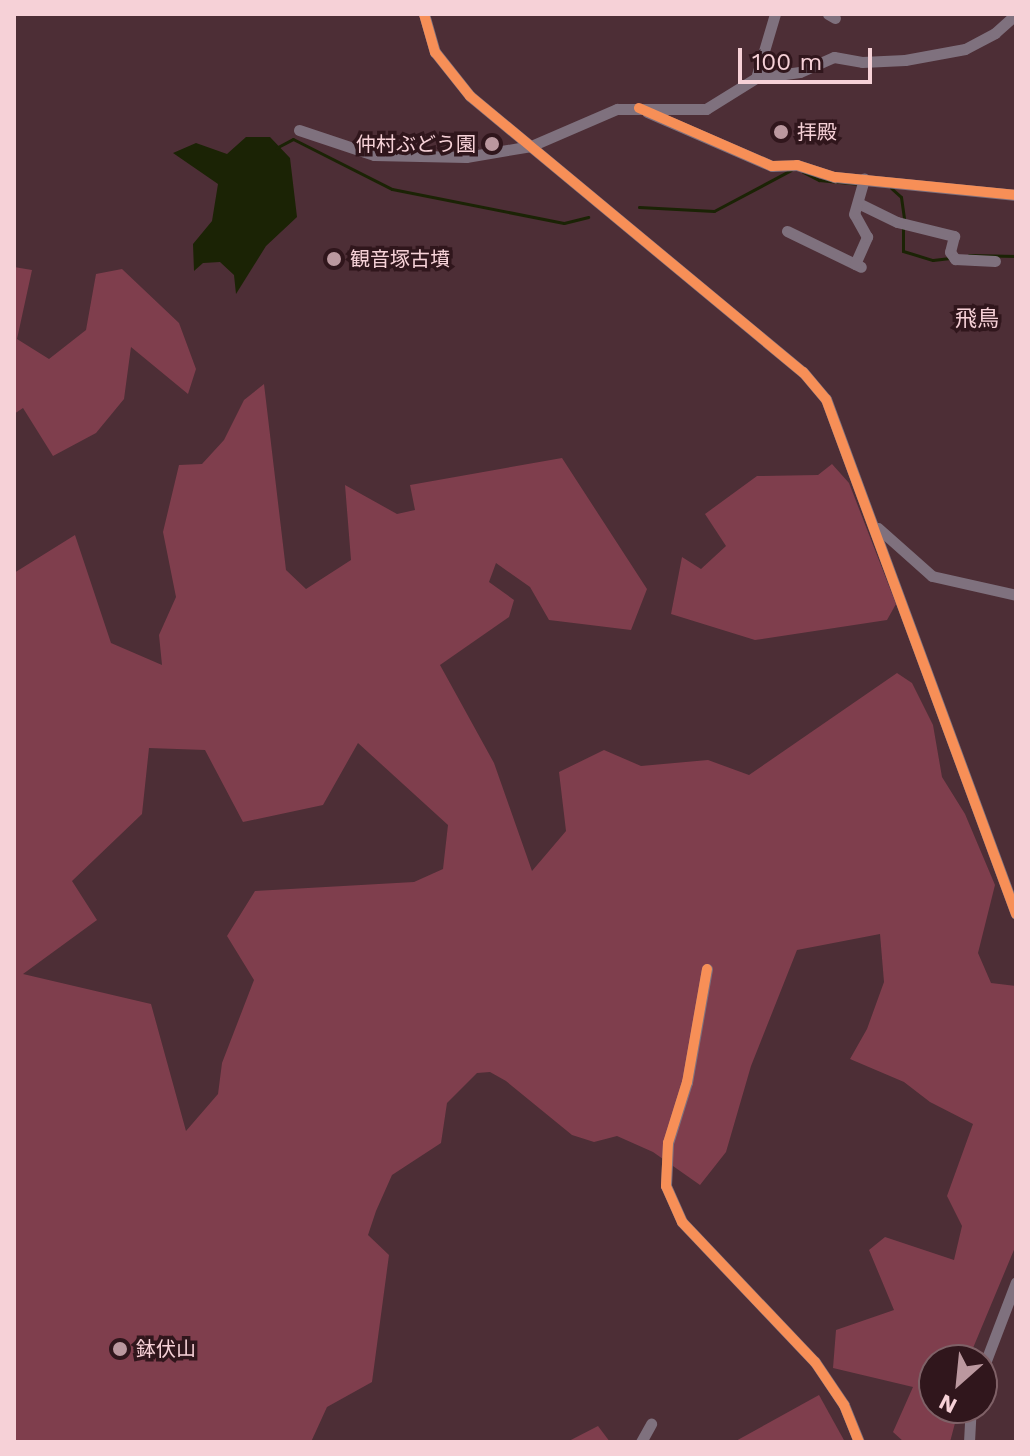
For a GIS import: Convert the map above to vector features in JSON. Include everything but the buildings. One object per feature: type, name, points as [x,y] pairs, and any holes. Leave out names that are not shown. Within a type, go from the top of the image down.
[{"type":"street","points":[[424,14],[445,68],[531,146],[803,372],[835,416],[1016,914]]},
{"type":"street","points":[[756,78],[775,14]]},
{"type":"street","points":[[299,130],[398,158],[466,157],[531,146],[617,109],[706,109],[756,78],[800,72],[834,57],[862,62],[905,60],[965,49],[995,33],[1016,14]]},
{"type":"street","points":[[639,108],[772,166],[797,165],[834,178],[864,182],[1016,195]]},
{"type":"street","points":[[787,231],[858,266],[867,237],[854,214],[864,182]]},
{"type":"street","points":[[858,203],[903,223],[954,236],[953,256],[995,261]]},
{"type":"street","points":[[875,525],[932,576],[1016,595]]},
{"type":"street","points":[[707,969],[687,1082],[668,1143],[666,1186],[682,1222],[815,1362],[844,1405],[859,1442]]},
{"type":"street","points":[[992,1344],[1016,1282]]},
{"type":"street","points":[[641,1442],[651,1424]]},
{"type":"shaded area","points":[[246,137],[270,137],[290,158],[297,217],[266,246],[236,294],[234,275],[220,262],[203,263],[194,271],[193,244],[212,221],[218,184],[173,153],[196,143],[227,154]]},
{"type":"shaded area","points":[[14,267],[32,270],[17,339],[49,359],[86,330],[96,274],[122,269],[179,323],[196,369],[188,394],[131,347],[124,399],[96,433],[53,456],[23,408],[14,414]]},
{"type":"shaded area","points":[[264,384],[286,570],[306,589],[351,560],[345,485],[397,514],[415,510],[410,485],[562,458],[647,589],[631,630],[549,620],[530,587],[496,563],[489,582],[514,600],[509,617],[440,665],[494,763],[532,871],[566,831],[559,772],[604,750],[641,766],[708,760],[749,775],[897,673],[912,683],[933,725],[942,777],[965,814],[995,885],[978,953],[991,983],[1016,986],[1016,1245],[975,1344],[918,1344],[918,1424],[955,1424],[950,1442],[904,1442],[893,1432],[913,1387],[833,1368],[836,1330],[894,1310],[869,1250],[885,1237],[954,1260],[962,1226],[947,1196],[973,1124],[930,1102],[904,1082],[850,1059],[867,1029],[884,982],[880,934],[797,950],[751,1066],[726,1152],[700,1185],[653,1152],[617,1136],[594,1142],[572,1135],[506,1081],[490,1072],[477,1073],[447,1103],[441,1143],[392,1175],[368,1235],[389,1255],[372,1382],[327,1407],[311,1442],[14,1442],[14,573],[75,535],[111,643],[162,665],[159,635],[176,597],[163,532],[179,465],[202,464],[224,440],[244,400]],"holes":[[[358,743],[448,825],[443,869],[414,882],[255,891],[227,936],[254,980],[222,1063],[218,1094],[186,1131],[151,1004],[23,974],[97,920],[72,881],[142,814],[149,748],[205,750],[243,822],[323,805]]]},
{"type":"shaded area","points":[[832,464],[849,483],[896,604],[887,620],[755,640],[671,614],[682,557],[701,569],[726,546],[705,514],[757,476],[818,475]]},
{"type":"shaded area","points":[[819,1395],[845,1442],[734,1442]]},
{"type":"shaded area","points":[[598,1426],[610,1442],[567,1442]]},
{"type":"waterway","points":[[276,148],[293,139],[392,189],[564,223],[588,217]]},
{"type":"waterway","points":[[639,207],[714,211],[791,170]]},
{"type":"waterway","points":[[803,172],[819,180],[860,184]]},
{"type":"waterway","points":[[891,188],[901,197],[904,219]]},
{"type":"waterway","points":[[903,227],[903,251],[933,260],[950,258]]},
{"type":"waterway","points":[[969,255],[1016,256]]},
{"type":"cycle path","points":[[424,14],[435,52],[470,96],[803,372],[826,399],[1016,914]]},
{"type":"cycle path","points":[[639,108],[772,166],[797,165],[835,177],[1016,195]]},
{"type":"cycle path","points":[[707,969],[687,1082],[668,1143],[666,1186],[682,1222],[815,1362],[844,1405],[859,1442]]},
{"type":"place","name":"拝殿","points":[[781,132]]},
{"type":"place","name":"仲村ぶどう園","points":[[492,144]]},
{"type":"place","name":"観音塚古墳","points":[[334,259]]},
{"type":"place","name":"鉢伏山","points":[[120,1349]]},
{"type":"district","name":"飛鳥","points":[[977,319]]}]
